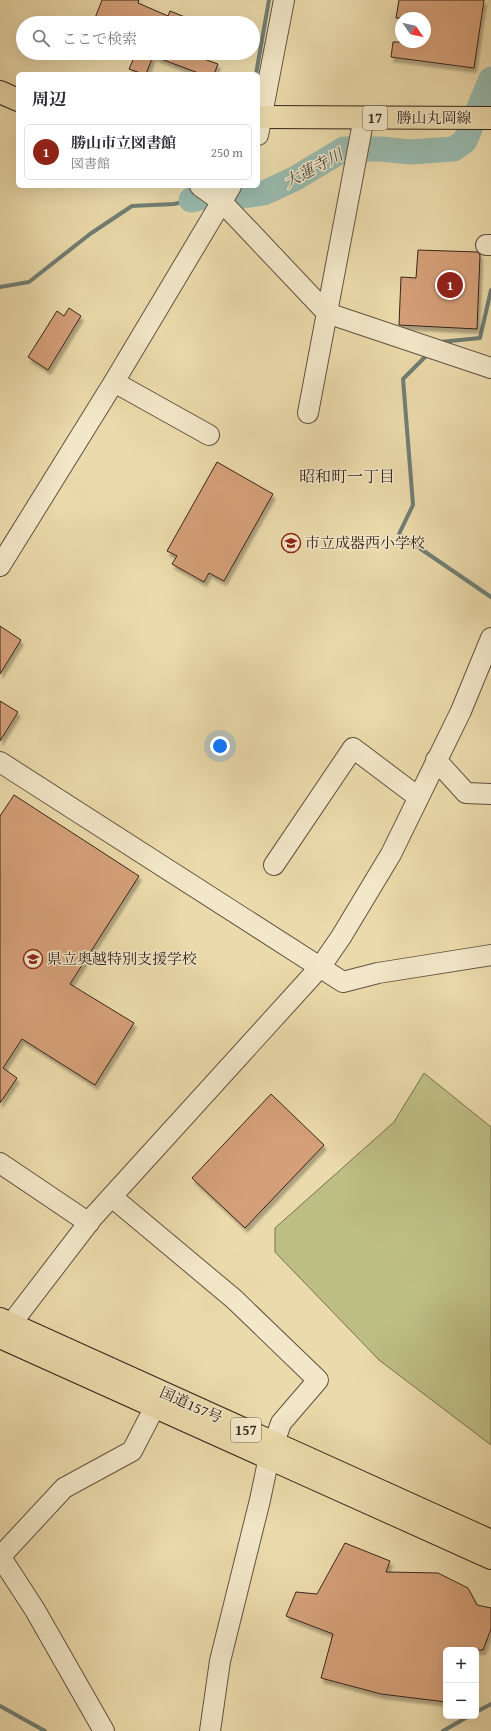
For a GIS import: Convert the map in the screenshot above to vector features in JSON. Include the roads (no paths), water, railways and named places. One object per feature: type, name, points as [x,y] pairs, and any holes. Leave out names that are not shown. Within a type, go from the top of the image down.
[{"type":"main road","points":[[0,92],[16,99]]},
{"type":"main road","name":"勝山丸岡線","points":[[260,123],[364,117],[491,118]]},
{"type":"main road","name":"国道157号","points":[[2,1331],[271,1450],[491,1541]]},
{"type":"main road","name":"国道157号","points":[[271,1450],[491,1558]]},
{"type":"street","points":[[260,118],[284,0]]},
{"type":"street","points":[[308,413],[364,117]]},
{"type":"street","points":[[206,188],[226,194],[327,313],[491,368]]},
{"type":"street","points":[[0,566],[114,382],[226,194]]},
{"type":"street","points":[[114,382],[209,435]]},
{"type":"street","points":[[2,1331],[89,1223],[321,966],[341,937],[390,854],[461,711],[491,638]]},
{"type":"street","points":[[274,865],[353,748],[418,797]]},
{"type":"street","points":[[436,760],[466,793],[491,794]]},
{"type":"street","points":[[0,762],[321,966],[343,982],[378,973],[491,955]]},
{"type":"street","points":[[0,1163],[89,1223]]},
{"type":"street","points":[[112,1197],[234,1299],[318,1380],[281,1423],[271,1450],[220,1661],[210,1731]]},
{"type":"street","points":[[104,1731],[35,1610],[0,1556],[64,1488],[132,1451],[158,1399]]},
{"type":"waterway","points":[[260,51],[269,0]]},
{"type":"waterway","points":[[256,72],[258,60]]},
{"type":"waterway","name":"大蓮寺川","points":[[191,200],[223,192],[243,196],[264,193],[296,178],[344,149],[381,149],[410,152],[454,149],[465,141],[491,79]]},
{"type":"waterway","name":"大蓮寺川","points":[[0,287],[29,282],[90,234],[132,206],[174,204],[191,200],[199,193]]},
{"type":"waterway","points":[[440,342],[480,338],[491,290]]},
{"type":"waterway","points":[[428,354],[403,379],[413,505],[399,534],[491,597]]},
{"type":"waterway","points":[[479,1710],[491,1704]]},
{"type":"waterway","points":[[0,1706],[45,1731]]},
{"type":"waterway","points":[[443,1731],[464,1719]]},
{"type":"place","name":"勝山市立図書館","points":[[450,285]]},
{"type":"place","name":"市立成器西小学校","points":[[291,543]]},
{"type":"place","name":"県立奥越特別支援学校","points":[[33,959]]},
{"type":"district","name":"昭和町一丁目","points":[[347,476]]}]
